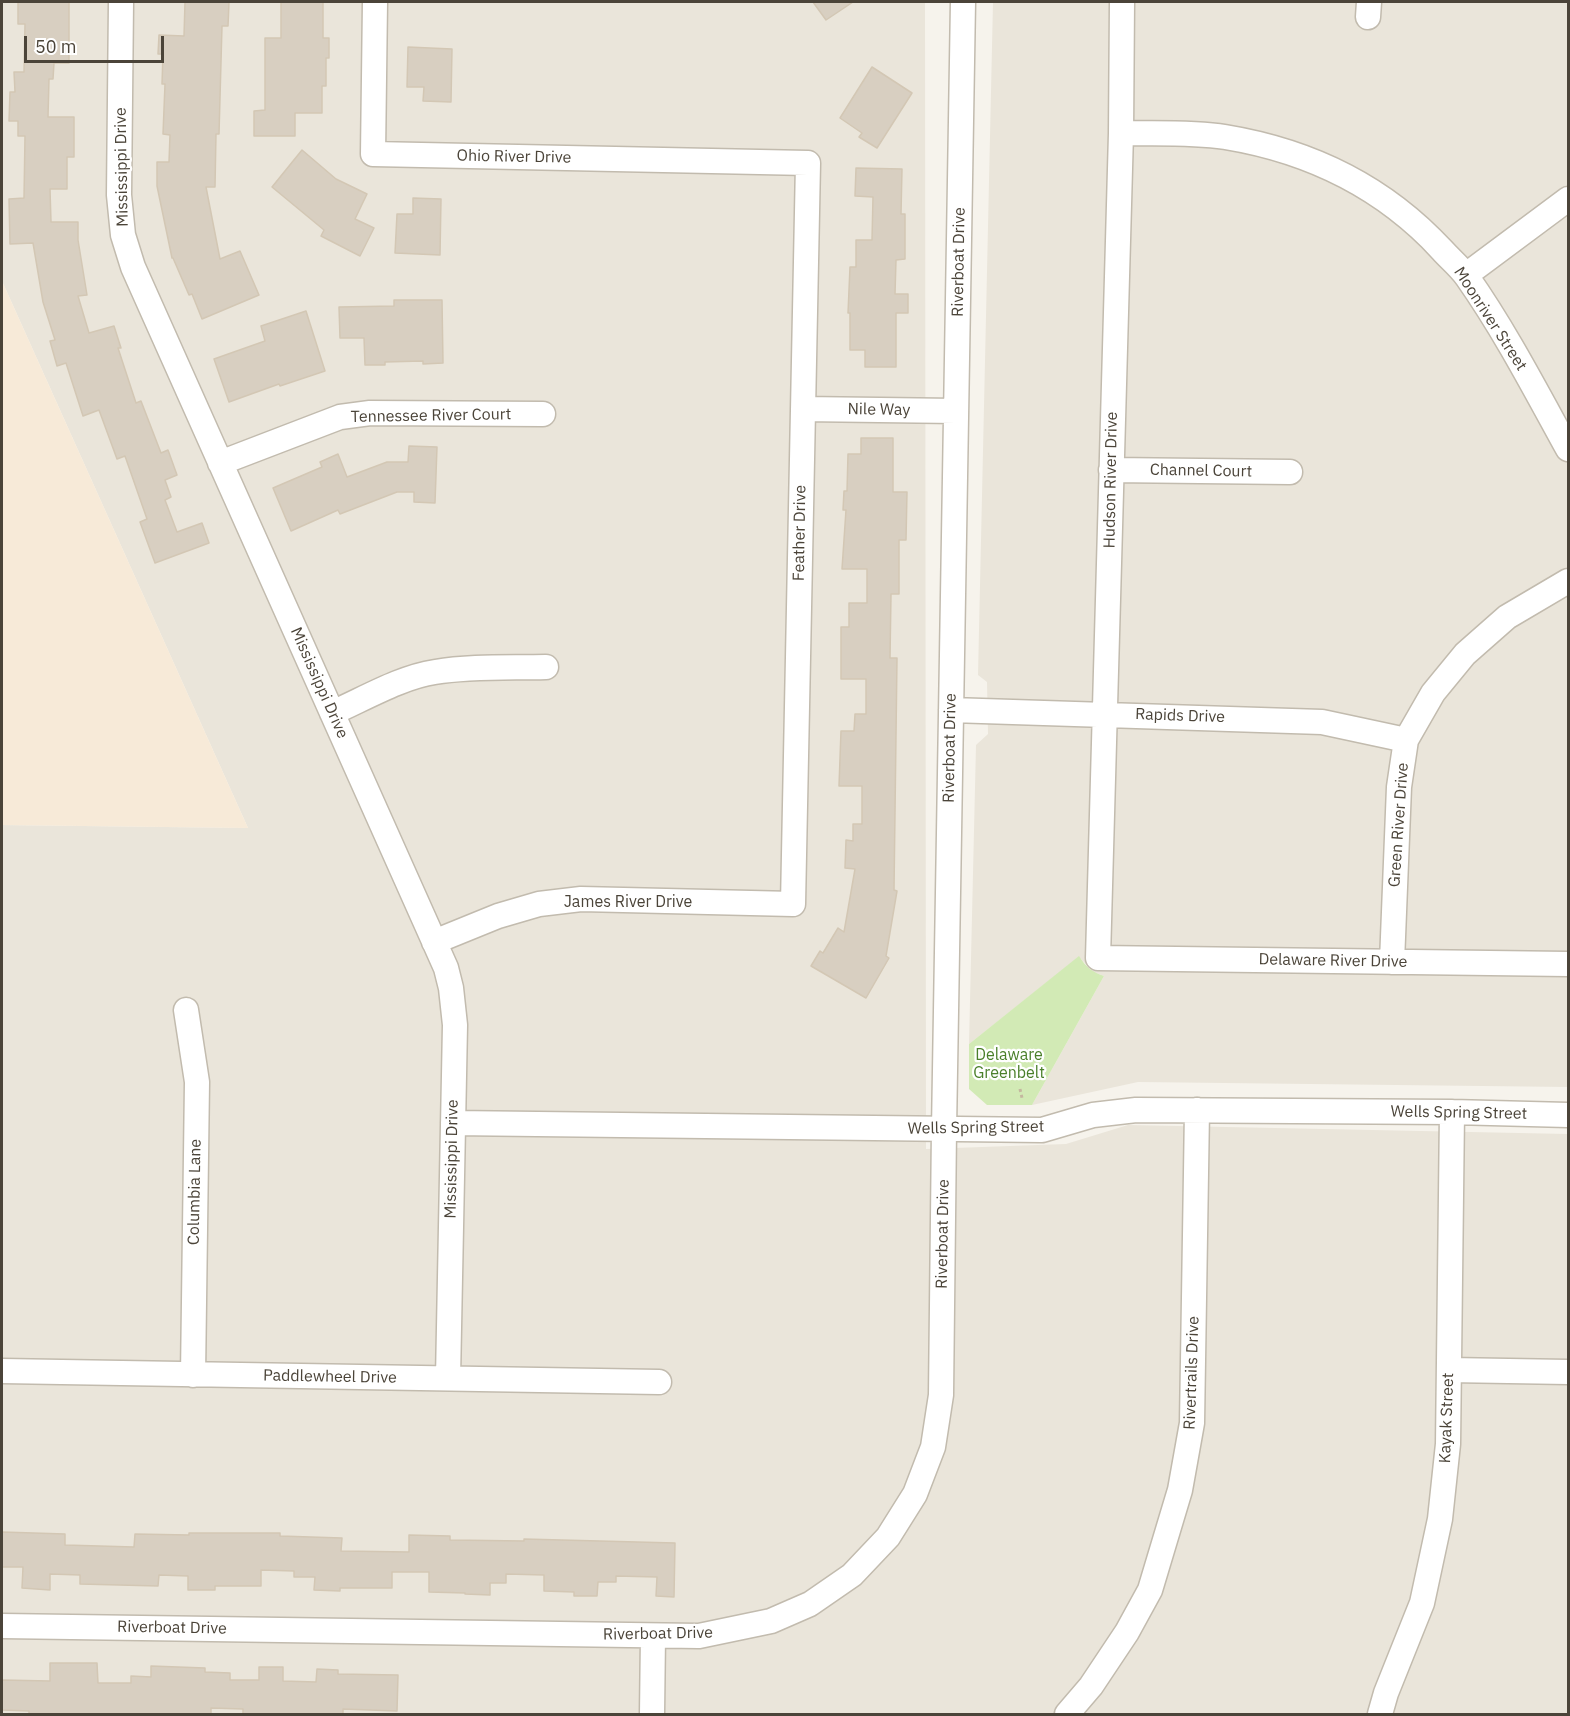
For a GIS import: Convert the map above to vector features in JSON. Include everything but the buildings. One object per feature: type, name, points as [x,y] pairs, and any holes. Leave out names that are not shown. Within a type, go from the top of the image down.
[{"type":"street","name":"Mississippi Drive","points":[[121,2],[119,195],[123,234],[133,267],[446,968],[451,988],[455,1025],[448,1378]]},
{"type":"street","name":"Ohio River Drive","points":[[375,2],[373,154],[808,163]]},
{"type":"street","name":"Riverboat Drive","points":[[2,1626],[699,1636],[771,1621],[810,1604],[852,1575],[888,1537],[915,1494],[933,1447],[941,1395],[963,2]]},
{"type":"street","name":"Hudson River Drive","points":[[1098,958],[1121,133],[1122,2]]},
{"type":"street","name":"Moonriver Street","points":[[1121,133],[1224,137],[1279,148],[1329,166],[1379,194],[1426,233],[1466,275],[1569,449]]},
{"type":"street","name":"Feather Drive","points":[[792,904],[808,163]]},
{"type":"street","points":[[1466,275],[1569,199]]},
{"type":"street","name":"Nile Way","points":[[803,409],[956,411]]},
{"type":"street","name":"Tennessee River Court","points":[[220,463],[340,417],[370,413],[543,414]]},
{"type":"street","name":"Channel Court","points":[[1111,470],[1290,472]]},
{"type":"street","name":"Green River Drive","points":[[1392,962],[1400,787],[1407,740],[1433,693],[1465,654],[1507,617],[1569,581]]},
{"type":"street","points":[[332,714],[407,680],[434,672],[475,668],[546,667]]},
{"type":"street","name":"Rapids Drive","points":[[951,710],[1322,722],[1407,740]]},
{"type":"street","name":"James River Drive","points":[[434,942],[498,916],[539,904],[581,899],[792,904]]},
{"type":"street","name":"Delaware River Drive","points":[[1098,958],[1569,964]]},
{"type":"street","name":"Columbia Lane","points":[[186,1010],[197,1082],[193,1375]]},
{"type":"street","name":"Wells Spring Street","points":[[453,1122],[1042,1130],[1093,1115],[1136,1110],[1569,1115]]},
{"type":"street","name":"Rivertrails Drive","points":[[1068,1714],[1103,1668],[1150,1590],[1180,1490],[1192,1423],[1197,1110]]},
{"type":"street","name":"Kayak Street","points":[[1380,1714],[1386,1693],[1422,1603],[1440,1519],[1448,1444],[1452,1112]]},
{"type":"street","points":[[1449,1370],[1569,1372]]},
{"type":"street","name":"Paddlewheel Drive","points":[[2,1371],[659,1382]]},
{"type":"street","points":[[652,1714],[653,1636]]},
{"type":"path","points":[[1020,1089],[1022,1098]]},
{"type":"shaded area","points":[[2,2],[925,2],[926,1149],[1066,1144],[1128,1125],[1568,1134],[1568,1714],[2,1714],[2,825],[248,828],[2,281]]},
{"type":"shaded area","points":[[993,2],[1568,2],[1568,1087],[1138,1082],[1032,1105],[1104,976],[1093,972],[1079,957],[969,1044],[976,745],[988,734],[987,682],[978,675]]},
{"type":"shaded area","points":[[2,281],[248,828],[2,825]]},
{"type":"green space","name":"Delaware Greenbelt","points":[[1079,956],[1090,969],[1104,976],[1032,1105],[987,1105],[969,1089],[969,1044]]}]
